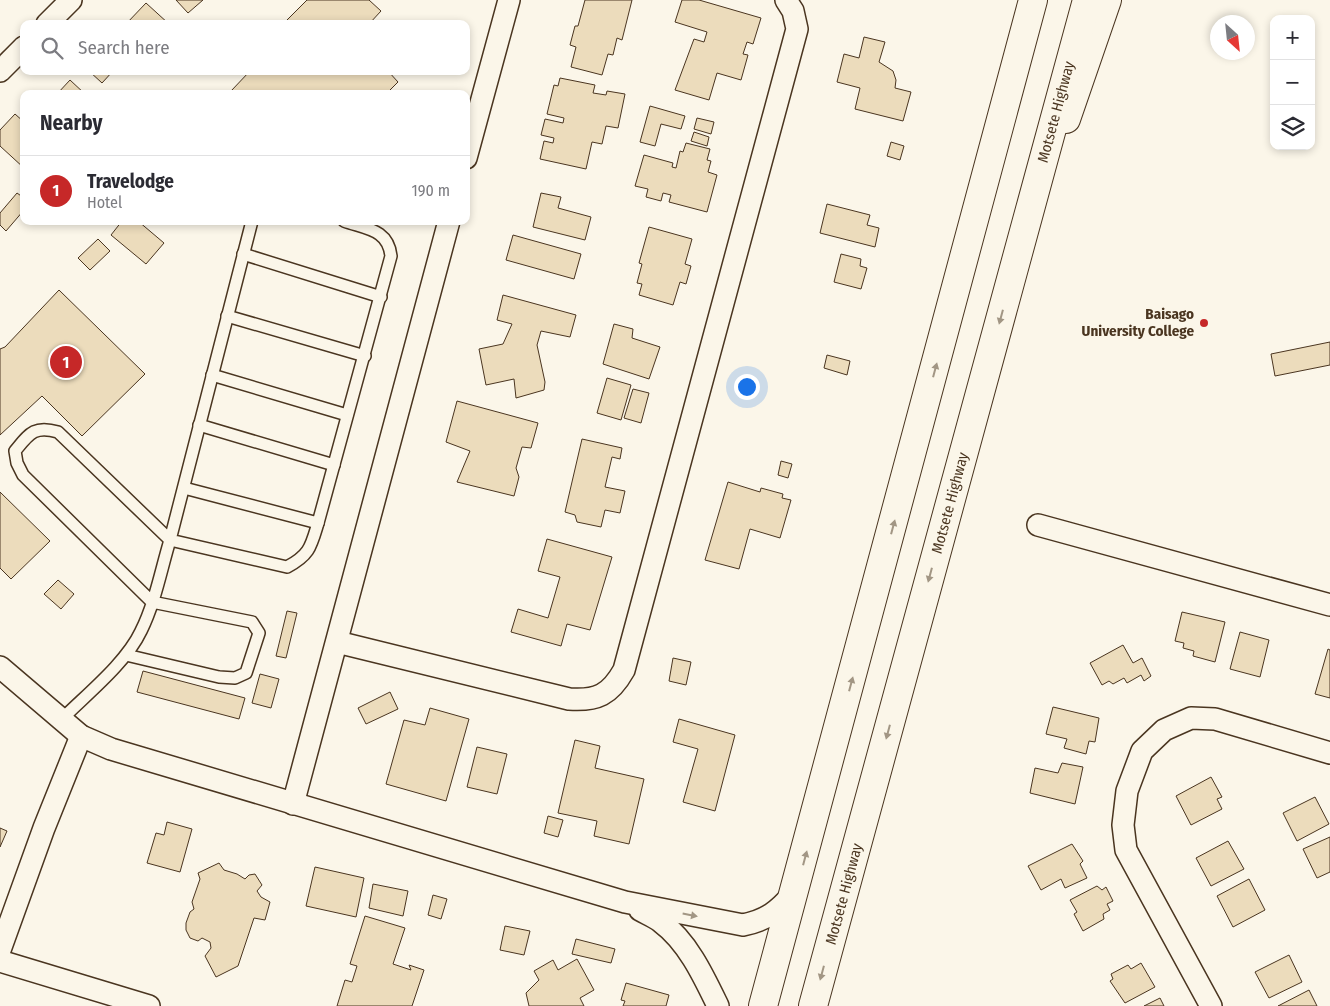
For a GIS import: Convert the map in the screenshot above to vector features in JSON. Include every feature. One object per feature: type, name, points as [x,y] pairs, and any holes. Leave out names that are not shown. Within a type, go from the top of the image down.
[{"type":"main road","points":[[763,1006],[796,890],[1033,0]]},
{"type":"main road","name":"Motsete Highway","points":[[813,1006],[1087,0]]},
{"type":"main road","points":[[1008,292],[1107,0]]},
{"type":"street","points":[[51,20],[71,0]]},
{"type":"street","points":[[470,143],[509,0]]},
{"type":"street","points":[[337,642],[569,699],[587,700],[602,695],[615,685],[627,660],[797,29],[793,11],[786,0]]},
{"type":"street","points":[[0,71],[20,52]]},
{"type":"street","points":[[293,804],[448,225]]},
{"type":"street","points":[[1038,525],[1330,605]]},
{"type":"street","points":[[0,667],[81,736],[111,749],[625,902],[743,925],[761,922],[776,913],[796,890]]},
{"type":"street","points":[[1211,1006],[1126,850],[1123,825],[1127,791],[1142,751],[1164,730],[1191,718],[1215,719],[1330,752]]},
{"type":"street","points":[[0,950],[44,828],[81,736]]},
{"type":"street","points":[[625,902],[662,922],[685,948],[704,976],[718,1006]]},
{"type":"street","points":[[0,961],[149,1006]]},
{"type":"lane","points":[[62,719],[126,655],[141,632],[170,540],[251,225]]},
{"type":"lane","points":[[126,655],[219,677],[235,678],[246,673],[259,632],[252,622],[152,602],[22,475],[15,451],[30,433],[46,428],[58,432],[170,540],[287,567],[300,560],[309,552],[318,523],[391,256],[390,244],[381,234],[355,225]]},
{"type":"lane","points":[[244,254],[381,297]]},
{"type":"lane","points":[[227,316],[365,356]]},
{"type":"lane","points":[[212,376],[347,415]]},
{"type":"lane","points":[[199,425],[334,465]]},
{"type":"lane","points":[[184,488],[318,523]]},
{"type":"building","points":[[176,0],[203,0],[188,13]]},
{"type":"building","points":[[307,0],[369,0],[381,11],[373,20],[287,20]]},
{"type":"building","points":[[585,0],[632,0],[622,40],[617,38],[613,55],[608,54],[602,75],[571,67],[576,47],[570,45],[575,26],[578,26]]},
{"type":"building","points":[[682,0],[699,0],[761,18],[753,44],[747,42],[743,54],[748,55],[741,80],[717,73],[709,100],[675,90],[694,39],[704,42],[707,32],[675,22]]},
{"type":"building","points":[[146,3],[165,20],[130,20]]},
{"type":"building","points":[[864,37],[885,42],[879,62],[893,71],[896,80],[895,88],[911,92],[903,121],[855,109],[860,88],[837,82],[844,54],[859,58]]},
{"type":"building","points":[[93,75],[109,75],[102,83]]},
{"type":"building","points":[[246,75],[392,75],[398,82],[390,90],[232,90]]},
{"type":"building","points":[[560,78],[595,85],[593,93],[606,95],[607,91],[625,94],[618,128],[606,126],[602,144],[592,142],[586,169],[540,159],[544,141],[553,143],[554,138],[541,135],[545,119],[563,123],[564,118],[547,114],[554,85],[558,86]]},
{"type":"building","points":[[70,80],[81,90],[61,90]]},
{"type":"building","points":[[650,106],[685,116],[681,129],[661,124],[655,146],[640,142]]},
{"type":"building","points":[[15,114],[20,118],[20,164],[0,146],[0,130]]},
{"type":"building","points":[[697,118],[714,122],[711,134],[694,129]]},
{"type":"building","points":[[694,132],[709,137],[707,146],[691,141]]},
{"type":"building","points":[[891,142],[904,146],[900,160],[887,156]]},
{"type":"building","points":[[686,143],[710,149],[707,160],[711,161],[708,172],[717,175],[707,212],[669,202],[671,195],[663,193],[661,201],[646,197],[648,189],[635,186],[644,155],[673,163],[672,167],[676,168],[680,151],[683,152]]},
{"type":"building","points":[[17,193],[20,195],[20,215],[6,231],[0,225],[0,213]]},
{"type":"building","points":[[541,193],[561,197],[558,208],[591,217],[585,240],[533,227]]},
{"type":"building","points":[[827,204],[870,215],[867,225],[879,228],[875,247],[820,233]]},
{"type":"building","points":[[119,225],[143,225],[164,243],[146,264],[111,235]]},
{"type":"building","points":[[649,227],[692,239],[685,264],[691,266],[686,284],[680,282],[673,305],[639,295],[642,284],[637,283],[642,264],[639,263]]},
{"type":"building","points":[[513,235],[581,254],[574,279],[506,260]]},
{"type":"building","points":[[98,239],[110,251],[90,270],[78,258]]},
{"type":"building","points":[[841,254],[861,259],[860,266],[867,268],[861,289],[834,282]]},
{"type":"building","points":[[59,290],[145,374],[82,436],[42,396],[0,435],[0,349],[5,347]]},
{"type":"building","points":[[503,295],[576,315],[570,337],[541,331],[537,345],[545,382],[544,390],[516,398],[514,379],[486,385],[479,349],[503,344],[512,324],[497,320]]},
{"type":"building","points":[[614,324],[633,329],[632,338],[660,347],[649,379],[603,364]]},
{"type":"building","points":[[1330,342],[1330,365],[1275,376],[1271,354]]},
{"type":"building","points":[[827,355],[850,361],[847,375],[824,368]]},
{"type":"building","points":[[607,378],[631,385],[621,420],[597,413]]},
{"type":"building","points":[[633,389],[649,393],[641,423],[624,418]]},
{"type":"building","points":[[457,401],[538,423],[531,448],[522,447],[516,468],[519,477],[514,496],[457,482],[470,451],[446,442]]},
{"type":"building","points":[[582,439],[622,448],[620,459],[612,457],[605,487],[625,491],[620,513],[605,510],[601,527],[577,522],[575,515],[565,512]]},
{"type":"building","points":[[781,461],[792,464],[788,478],[778,475]]},
{"type":"building","points":[[728,482],[760,492],[761,488],[783,494],[782,498],[791,500],[780,538],[750,529],[739,569],[705,560]]},
{"type":"building","points":[[0,492],[50,541],[11,579],[0,568]]},
{"type":"building","points":[[547,539],[612,557],[590,630],[567,624],[561,646],[511,632],[518,609],[548,618],[560,577],[538,571]]},
{"type":"building","points":[[58,580],[74,594],[61,609],[44,594]]},
{"type":"building","points":[[287,611],[297,613],[286,658],[276,656]]},
{"type":"building","points":[[1182,612],[1225,622],[1215,662],[1193,656],[1194,651],[1183,648],[1184,643],[1175,641]]},
{"type":"building","points":[[1240,632],[1269,640],[1260,677],[1230,669]]},
{"type":"building","points":[[1123,645],[1133,663],[1142,658],[1151,676],[1144,681],[1141,675],[1127,683],[1124,678],[1113,684],[1109,681],[1102,685],[1090,663]]},
{"type":"building","points":[[1328,649],[1330,650],[1330,698],[1315,694]]},
{"type":"building","points":[[673,658],[691,662],[686,685],[669,681]]},
{"type":"building","points":[[143,671],[245,698],[239,719],[137,692]]},
{"type":"building","points":[[260,674],[279,679],[271,708],[252,703]]},
{"type":"building","points":[[390,692],[398,709],[366,724],[358,708]]},
{"type":"building","points":[[1053,707],[1099,718],[1095,742],[1089,741],[1086,754],[1064,748],[1067,739],[1046,734]]},
{"type":"building","points":[[430,708],[469,719],[446,801],[386,784],[404,720],[425,725]]},
{"type":"building","points":[[679,719],[735,735],[715,811],[683,802],[698,749],[673,742]]},
{"type":"building","points":[[575,740],[600,746],[595,768],[644,779],[629,844],[594,836],[597,821],[558,813]]},
{"type":"building","points":[[477,747],[507,754],[497,794],[467,787]]},
{"type":"building","points":[[1062,763],[1083,767],[1075,804],[1030,793],[1035,768],[1058,773]]},
{"type":"building","points":[[1211,777],[1222,797],[1217,799],[1222,809],[1191,825],[1176,796]]},
{"type":"building","points":[[1315,797],[1329,824],[1297,841],[1283,813]]},
{"type":"building","points":[[548,816],[563,820],[558,837],[544,833]]},
{"type":"building","points":[[167,822],[192,829],[180,872],[147,863],[156,833],[164,835]]},
{"type":"building","points":[[0,828],[7,831],[0,847]]},
{"type":"building","points":[[1330,837],[1330,872],[1317,878],[1303,849]]},
{"type":"building","points":[[1228,841],[1244,869],[1211,886],[1196,858]]},
{"type":"building","points":[[1072,844],[1083,861],[1080,864],[1087,878],[1065,888],[1061,879],[1041,890],[1028,866]]},
{"type":"building","points":[[219,863],[224,870],[245,879],[249,875],[255,874],[262,885],[257,891],[261,897],[270,902],[265,920],[254,918],[238,966],[216,977],[205,956],[211,948],[210,942],[202,938],[198,941],[190,938],[186,930],[186,923],[190,912],[194,909],[192,902],[200,879],[198,873]]},
{"type":"building","points":[[315,867],[364,878],[356,917],[306,906]]},
{"type":"building","points":[[1249,879],[1265,910],[1233,927],[1217,896]]},
{"type":"building","points":[[373,884],[408,891],[403,916],[369,908]]},
{"type":"building","points":[[1097,886],[1102,890],[1106,887],[1113,901],[1107,904],[1110,910],[1103,914],[1104,919],[1083,931],[1074,914],[1077,912],[1070,900]]},
{"type":"building","points":[[433,895],[447,899],[441,919],[428,915]]},
{"type":"building","points":[[365,916],[405,928],[393,964],[411,970],[409,965],[424,970],[412,1006],[337,1006],[345,980],[352,982],[357,966],[350,964]]},
{"type":"building","points":[[505,926],[530,931],[524,955],[500,950]]},
{"type":"building","points":[[576,939],[615,949],[611,963],[572,954]]},
{"type":"building","points":[[1289,955],[1302,982],[1269,998],[1255,972]]},
{"type":"building","points":[[577,959],[594,990],[580,998],[584,1006],[529,1006],[526,993],[539,980],[534,971],[553,960],[558,970]]},
{"type":"building","points":[[1141,963],[1155,987],[1125,1003],[1110,981],[1113,979],[1111,974],[1128,965],[1131,969]]},
{"type":"building","points":[[626,983],[669,995],[666,1006],[623,1006],[625,1001],[621,1000]]},
{"type":"building","points":[[1309,990],[1317,1006],[1278,1006]]},
{"type":"building","points":[[1160,998],[1164,1006],[1144,1006]]},
{"type":"place","name":"Baisago University College","points":[[1204,323]]},
{"type":"place","name":"Travelodge","points":[[66,362]]}]
